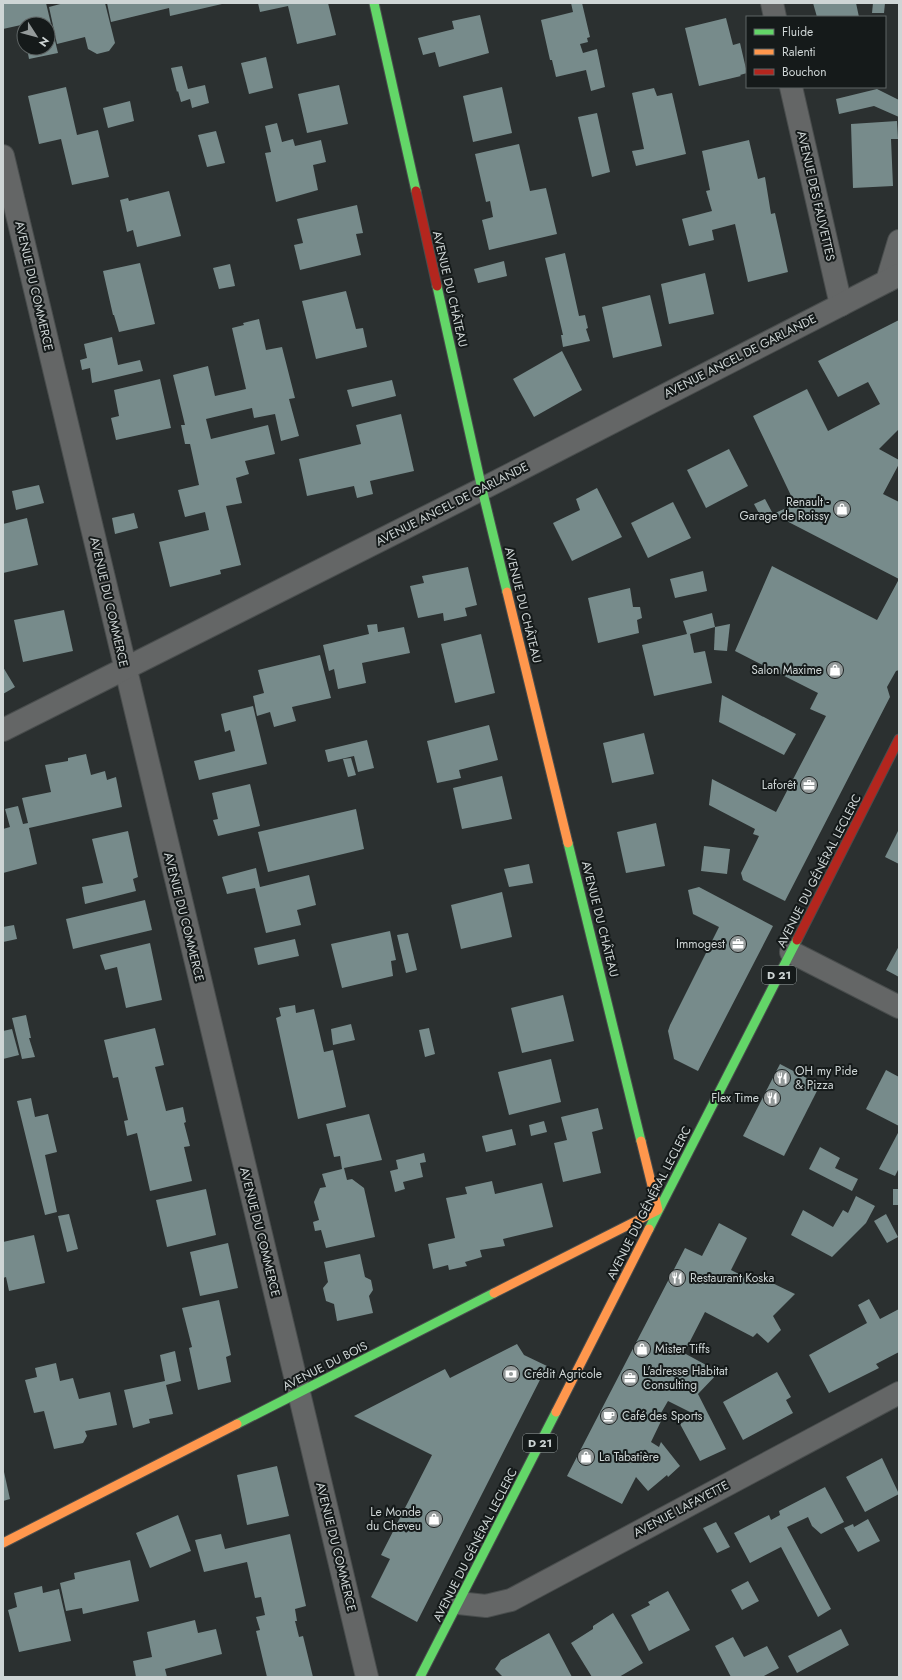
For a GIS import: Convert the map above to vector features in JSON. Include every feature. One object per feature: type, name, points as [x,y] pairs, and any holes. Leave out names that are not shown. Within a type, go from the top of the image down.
[{"type":"street","name":"AVENUE DU CHÂTEAU","points":[[374,3],[482,489],[658,1210]]},
{"type":"street","points":[[772,3],[776,16]]},
{"type":"street","name":"AVENUE DES FAUVETTES","points":[[791,88],[841,305]]},
{"type":"street","name":"AVENUE DU COMMERCE","points":[[3,156],[367,1677]]},
{"type":"street","points":[[893,278],[899,241]]},
{"type":"street","name":"AVENUE ANCEL DE GARLANDE","points":[[3,730],[482,489],[893,278]]},
{"type":"street","name":"AVENUE DU GÉNÉRAL LECLERC","points":[[420,1677],[899,739]]},
{"type":"street","points":[[791,952],[899,1007]]},
{"type":"street","name":"AVENUE DU BOIS","points":[[3,1542],[658,1210]]},
{"type":"street","name":"AVENUE LAFAYETTE","points":[[458,1603],[486,1606],[511,1600],[899,1393]]},
{"type":"building","points":[[3,3],[46,3],[49,16],[16,16],[16,26],[3,29]]},
{"type":"building","points":[[64,3],[105,3],[115,43],[109,51],[97,54],[88,49],[85,37],[57,44],[56,16],[51,16],[49,7]]},
{"type":"building","points":[[107,3],[222,4],[170,16],[169,8],[111,22]]},
{"type":"building","points":[[258,3],[328,3],[336,35],[297,44],[288,6],[260,12]]},
{"type":"building","points":[[571,3],[582,3],[590,37],[587,38],[588,42],[580,44],[583,53],[597,49],[605,87],[591,91],[586,70],[556,77],[552,60],[550,60],[541,20],[573,12]]},
{"type":"building","points":[[813,3],[856,3],[859,16],[817,16]]},
{"type":"building","points":[[873,3],[885,3],[884,13],[872,13]]},
{"type":"building","points":[[480,15],[489,53],[439,67],[435,52],[423,55],[418,38],[454,29],[452,21]]},
{"type":"building","points":[[726,18],[733,45],[740,43],[746,73],[740,75],[741,76],[699,86],[685,28]]},
{"type":"building","points":[[28,56],[44,56],[29,59]]},
{"type":"building","points":[[266,57],[273,88],[249,94],[241,63]]},
{"type":"building","points":[[182,66],[188,89],[205,85],[209,103],[192,108],[190,99],[181,102],[171,68]]},
{"type":"building","points":[[339,85],[348,124],[307,133],[298,94]]},
{"type":"building","points":[[66,87],[77,135],[98,130],[109,177],[72,185],[61,139],[39,144],[28,96]]},
{"type":"building","points":[[502,87],[512,133],[473,142],[463,96]]},
{"type":"building","points":[[654,88],[657,96],[672,93],[686,154],[636,166],[632,151],[644,149],[632,93]]},
{"type":"building","points":[[877,89],[899,100],[899,117],[874,106],[839,114],[836,99]]},
{"type":"building","points":[[130,101],[134,121],[108,128],[103,108]]},
{"type":"building","points":[[597,113],[610,172],[592,177],[578,117]]},
{"type":"building","points":[[897,121],[898,139],[891,139],[893,186],[853,188],[851,124]]},
{"type":"building","points":[[277,123],[282,142],[293,139],[295,146],[321,140],[326,162],[313,165],[318,190],[276,202],[265,153],[271,152],[265,126]]},
{"type":"building","points":[[216,131],[225,163],[207,167],[198,135]]},
{"type":"building","points":[[749,140],[758,179],[765,177],[771,214],[775,213],[788,272],[748,282],[735,224],[712,230],[714,240],[689,246],[682,219],[712,211],[706,191],[710,190],[702,151]]},
{"type":"building","points":[[519,144],[530,191],[546,188],[557,234],[489,250],[482,220],[493,217],[490,201],[486,202],[475,154]]},
{"type":"building","points":[[169,191],[181,236],[137,247],[133,230],[127,232],[120,200],[128,198],[129,201]]},
{"type":"building","points":[[357,205],[363,233],[356,234],[361,255],[300,270],[294,245],[303,243],[297,219]]},
{"type":"building","points":[[565,253],[579,316],[585,315],[588,328],[586,329],[590,341],[563,347],[561,335],[563,335],[545,258]]},
{"type":"building","points":[[504,261],[507,276],[478,283],[474,269]]},
{"type":"building","points":[[140,263],[155,324],[119,332],[113,315],[103,271]]},
{"type":"building","points":[[230,264],[235,286],[219,289],[213,268]]},
{"type":"building","points":[[705,273],[714,314],[669,324],[661,284]]},
{"type":"building","points":[[346,291],[356,329],[363,328],[367,347],[316,359],[302,301]]},
{"type":"building","points":[[650,295],[662,346],[613,358],[602,307]]},
{"type":"building","points":[[259,319],[266,350],[282,347],[295,398],[289,399],[299,436],[281,441],[275,414],[254,418],[252,408],[206,419],[211,439],[268,425],[275,454],[245,461],[249,474],[236,478],[242,503],[226,506],[241,565],[220,570],[221,574],[170,587],[159,542],[209,530],[205,512],[185,517],[178,490],[199,485],[190,444],[185,444],[181,425],[185,425],[173,375],[208,366],[215,396],[246,389],[232,328],[244,325],[243,323]]},
{"type":"building","points":[[899,320],[899,429],[879,449],[899,460],[899,464],[883,494],[899,502],[899,579],[773,514],[795,504],[753,416],[807,389],[828,431],[880,404],[868,382],[838,397],[818,361]]},
{"type":"building","points":[[112,337],[118,365],[140,360],[143,371],[92,383],[90,368],[82,370],[80,360],[87,358],[84,344]]},
{"type":"building","points":[[562,351],[582,390],[534,417],[513,379]]},
{"type":"building","points":[[160,379],[171,428],[116,440],[111,418],[119,416],[114,390]]},
{"type":"building","points":[[392,380],[396,396],[352,407],[347,390]]},
{"type":"building","points":[[401,414],[414,471],[370,481],[373,494],[357,498],[354,486],[307,496],[299,459],[361,444],[356,425]]},
{"type":"building","points":[[729,449],[748,486],[706,508],[687,470]]},
{"type":"building","points":[[39,485],[44,503],[16,510],[12,491]]},
{"type":"building","points":[[597,488],[622,537],[572,561],[553,523],[580,510],[576,499]]},
{"type":"building","points":[[765,499],[773,514],[764,523],[754,504]]},
{"type":"building","points":[[673,502],[691,538],[648,558],[631,523]]},
{"type":"building","points":[[134,513],[138,528],[115,534],[112,518]]},
{"type":"building","points":[[27,518],[38,565],[3,573],[3,524]]},
{"type":"building","points":[[772,566],[877,620],[899,579],[899,670],[896,671],[887,687],[890,697],[785,901],[743,880],[741,873],[759,836],[753,834],[755,829],[709,805],[712,779],[776,812],[826,716],[810,709],[818,693],[735,651]]},
{"type":"building","points":[[468,567],[477,605],[465,608],[467,616],[444,621],[443,613],[418,618],[410,586],[424,583],[422,576]]},
{"type":"building","points":[[703,571],[707,591],[675,598],[670,579]]},
{"type":"building","points":[[630,588],[633,607],[640,607],[642,618],[637,620],[639,633],[598,643],[588,598]]},
{"type":"building","points":[[64,610],[73,651],[23,662],[14,620]]},
{"type":"building","points":[[712,613],[715,627],[690,634],[694,653],[705,651],[712,683],[654,696],[642,645],[687,634],[683,621]]},
{"type":"building","points":[[377,624],[378,632],[404,627],[410,653],[362,663],[366,683],[338,689],[334,669],[329,671],[323,645],[369,634],[367,625]]},
{"type":"building","points":[[730,624],[727,651],[714,650],[715,627]]},
{"type":"building","points":[[481,634],[495,693],[455,703],[441,644]]},
{"type":"building","points":[[320,655],[331,698],[292,707],[296,721],[274,727],[270,712],[257,716],[253,696],[264,693],[258,670]]},
{"type":"building","points":[[3,667],[15,687],[3,694]]},
{"type":"building","points":[[722,695],[796,734],[784,755],[719,722]]},
{"type":"building","points":[[253,706],[267,764],[199,780],[194,761],[235,751],[230,730],[225,732],[221,714]]},
{"type":"building","points":[[489,725],[498,760],[459,770],[461,778],[437,783],[427,741]]},
{"type":"building","points":[[644,733],[654,774],[612,783],[603,743]]},
{"type":"building","points":[[367,740],[374,768],[358,772],[354,756],[328,762],[325,750]]},
{"type":"building","points":[[86,754],[91,775],[105,771],[107,780],[116,777],[122,807],[29,828],[37,864],[3,873],[3,829],[10,827],[5,809],[18,806],[23,824],[28,823],[22,798],[51,792],[45,765],[68,761],[68,758]]},
{"type":"building","points":[[351,758],[356,775],[348,777],[343,759]]},
{"type":"building","points":[[502,776],[512,819],[462,829],[453,788]]},
{"type":"building","points":[[250,784],[260,826],[218,836],[213,820],[218,819],[212,793]]},
{"type":"building","points":[[356,809],[364,849],[268,872],[258,832]]},
{"type":"building","points":[[656,823],[665,866],[626,873],[617,832]]},
{"type":"building","points":[[899,829],[899,864],[885,857]]},
{"type":"building","points":[[128,831],[138,877],[133,879],[136,891],[85,904],[82,887],[103,883],[92,839]]},
{"type":"building","points":[[704,846],[730,849],[727,874],[701,871]]},
{"type":"building","points":[[529,864],[533,883],[509,887],[504,869]]},
{"type":"building","points":[[256,868],[260,887],[309,875],[316,905],[297,910],[301,925],[266,933],[255,888],[227,894],[222,877]]},
{"type":"building","points":[[699,887],[773,926],[698,1071],[674,1059],[668,1031],[719,927],[693,914],[688,890]]},
{"type":"building","points":[[502,892],[512,937],[461,949],[451,905]]},
{"type":"building","points":[[145,900],[152,930],[73,949],[66,919]]},
{"type":"building","points":[[14,925],[17,939],[3,942],[3,927]]},
{"type":"building","points":[[390,931],[396,960],[391,961],[393,976],[342,988],[331,944]]},
{"type":"building","points":[[408,933],[417,970],[406,973],[397,935]]},
{"type":"building","points":[[295,939],[299,956],[258,965],[254,948]]},
{"type":"building","points":[[150,943],[162,1000],[126,1008],[117,967],[105,970],[100,955]]},
{"type":"building","points":[[899,946],[899,977],[886,970]]},
{"type":"building","points":[[563,995],[574,1041],[522,1053],[511,1008]]},
{"type":"building","points":[[295,1005],[296,1013],[314,1009],[324,1052],[333,1050],[346,1107],[298,1119],[276,1018],[281,1016],[279,1008]]},
{"type":"building","points":[[26,1015],[31,1038],[29,1038],[35,1057],[22,1059],[12,1018]]},
{"type":"building","points":[[351,1024],[355,1040],[333,1045],[331,1029]]},
{"type":"building","points":[[155,1028],[164,1065],[155,1067],[166,1111],[183,1107],[186,1122],[184,1123],[190,1146],[184,1147],[192,1181],[150,1191],[137,1133],[127,1136],[124,1121],[128,1120],[118,1077],[113,1078],[104,1040]]},
{"type":"building","points":[[429,1028],[435,1054],[425,1057],[419,1030]]},
{"type":"building","points":[[12,1029],[19,1055],[3,1059],[3,1031]]},
{"type":"building","points":[[551,1059],[561,1102],[509,1115],[498,1072]]},
{"type":"building","points":[[780,1064],[820,1085],[784,1156],[743,1136]]},
{"type":"building","points":[[886,1070],[899,1077],[899,1126],[866,1109]]},
{"type":"building","points":[[31,1098],[35,1117],[48,1114],[57,1152],[45,1155],[57,1212],[45,1215],[17,1101]]},
{"type":"building","points":[[598,1108],[603,1129],[592,1132],[601,1173],[563,1182],[554,1143],[567,1140],[561,1117]]},
{"type":"building","points":[[369,1114],[382,1160],[344,1168],[347,1180],[352,1179],[364,1188],[375,1237],[326,1248],[321,1230],[315,1231],[313,1222],[319,1220],[314,1202],[320,1188],[326,1187],[322,1174],[342,1169],[340,1156],[334,1157],[326,1124]]},
{"type":"building","points":[[544,1121],[547,1132],[531,1136],[529,1125]]},
{"type":"building","points":[[512,1129],[516,1145],[486,1152],[482,1136]]},
{"type":"building","points":[[899,1131],[899,1168],[895,1176],[879,1169]]},
{"type":"building","points":[[820,1147],[840,1158],[835,1168],[858,1179],[852,1191],[809,1169]]},
{"type":"building","points":[[424,1153],[426,1162],[420,1163],[423,1177],[403,1182],[405,1189],[395,1192],[390,1171],[398,1169],[396,1160]]},
{"type":"building","points":[[492,1181],[495,1194],[542,1183],[553,1227],[503,1239],[505,1246],[480,1250],[482,1257],[465,1262],[467,1266],[449,1270],[448,1265],[433,1269],[428,1244],[455,1238],[446,1198],[467,1194],[465,1187]]},
{"type":"building","points":[[206,1189],[216,1235],[167,1247],[156,1200]]},
{"type":"building","points":[[893,1189],[899,1189],[899,1205],[893,1205]]},
{"type":"building","points":[[856,1196],[875,1206],[866,1223],[832,1257],[791,1235],[803,1210],[833,1227],[843,1210],[848,1213]]},
{"type":"building","points":[[69,1214],[78,1249],[67,1252],[58,1216]]},
{"type":"building","points":[[886,1214],[898,1237],[887,1243],[874,1221]]},
{"type":"building","points":[[719,1223],[747,1238],[731,1270],[755,1282],[758,1276],[795,1294],[773,1316],[781,1330],[768,1343],[757,1333],[753,1337],[705,1312],[684,1353],[719,1372],[698,1394],[726,1449],[700,1461],[680,1424],[696,1415],[668,1401],[661,1413],[664,1415],[651,1442],[659,1447],[661,1442],[680,1466],[668,1477],[667,1475],[648,1491],[636,1477],[622,1504],[567,1476],[685,1248],[702,1256]]},
{"type":"building","points":[[34,1235],[45,1283],[9,1291],[6,1277],[3,1278],[3,1242]]},
{"type":"building","points":[[228,1243],[238,1288],[200,1296],[190,1252]]},
{"type":"building","points":[[360,1254],[365,1277],[371,1280],[373,1290],[369,1296],[373,1313],[337,1321],[334,1304],[326,1301],[323,1288],[328,1282],[324,1262]]},
{"type":"building","points":[[869,1299],[880,1319],[899,1309],[899,1352],[876,1364],[879,1368],[829,1393],[809,1355],[867,1323],[858,1305]]},
{"type":"building","points":[[219,1300],[231,1355],[226,1357],[231,1382],[198,1390],[189,1348],[192,1347],[182,1308]]},
{"type":"building","points":[[517,1344],[524,1355],[547,1366],[417,1622],[371,1597],[390,1559],[381,1555],[432,1455],[354,1416],[445,1369],[450,1378]]},
{"type":"building","points":[[175,1351],[181,1381],[166,1385],[173,1414],[149,1419],[150,1423],[133,1428],[124,1390],[165,1381],[160,1355]]},
{"type":"building","points":[[56,1363],[60,1381],[73,1378],[79,1399],[110,1392],[117,1425],[85,1431],[87,1436],[83,1443],[54,1449],[44,1411],[34,1413],[25,1380],[37,1377],[35,1368]]},
{"type":"building","points":[[777,1372],[791,1397],[786,1400],[793,1413],[743,1440],[723,1402]]},
{"type":"building","points":[[882,1458],[899,1494],[865,1512],[846,1477]]},
{"type":"building","points":[[277,1466],[289,1516],[247,1525],[237,1475]]},
{"type":"building","points":[[4,1472],[10,1499],[3,1501],[3,1473]]},
{"type":"building","points":[[825,1487],[844,1522],[821,1534],[812,1526],[808,1517],[787,1527],[831,1609],[818,1617],[781,1547],[750,1563],[734,1533],[769,1515],[771,1520],[780,1515],[779,1511]]},
{"type":"building","points":[[178,1515],[191,1551],[150,1568],[136,1533]]},
{"type":"building","points":[[868,1519],[880,1541],[858,1552],[844,1528],[853,1524],[854,1527]]},
{"type":"building","points":[[716,1522],[730,1547],[717,1553],[703,1528]]},
{"type":"building","points":[[221,1534],[225,1549],[290,1534],[306,1606],[295,1609],[297,1621],[295,1621],[299,1637],[303,1636],[313,1677],[267,1677],[256,1631],[260,1630],[256,1617],[265,1615],[261,1597],[255,1598],[247,1562],[204,1572],[195,1540]]},
{"type":"building","points":[[130,1560],[139,1601],[83,1614],[82,1608],[66,1611],[60,1583],[75,1579],[74,1573]]},
{"type":"building","points":[[748,1581],[759,1601],[742,1610],[731,1590]]},
{"type":"building","points":[[42,1586],[43,1593],[59,1589],[71,1641],[19,1652],[8,1610],[17,1607],[14,1593]]},
{"type":"building","points":[[668,1591],[690,1630],[649,1651],[631,1615],[650,1605],[648,1602]]},
{"type":"building","points":[[613,1613],[643,1663],[619,1677],[592,1677],[571,1643],[593,1629],[593,1626]]},
{"type":"building","points":[[195,1620],[198,1633],[216,1629],[222,1654],[165,1669],[167,1677],[136,1677],[133,1661],[152,1657],[147,1632]]},
{"type":"building","points":[[841,1629],[849,1645],[797,1673],[788,1656]]},
{"type":"building","points":[[549,1633],[572,1677],[503,1677],[495,1669],[501,1660]]},
{"type":"building","points":[[733,1637],[744,1657],[767,1646],[779,1668],[762,1677],[731,1677],[715,1646]]},
{"type":"traffic: fast","points":[[374,3],[416,191]]},
{"type":"traffic: fast","points":[[437,286],[482,489],[507,592]]},
{"type":"traffic: fast","points":[[568,843],[641,1141]]},
{"type":"traffic: fast","points":[[649,1229],[797,940]]},
{"type":"traffic: fast","points":[[237,1424],[494,1293]]},
{"type":"traffic: fast","points":[[420,1677],[556,1412]]},
{"type":"traffic: slow","points":[[507,592],[568,843]]},
{"type":"traffic: slow","points":[[494,1293],[658,1210],[641,1141]]},
{"type":"traffic: slow","points":[[556,1412],[649,1229]]},
{"type":"traffic: slow","points":[[3,1543],[237,1424]]},
{"type":"traffic: jam","points":[[416,191],[437,286]]},
{"type":"traffic: jam","points":[[797,940],[899,739]]},
{"type":"place","name":"Renault - Garage de Roissy","points":[[842,509]]},
{"type":"place","name":"Salon Maxime","points":[[835,670]]},
{"type":"place","name":"Laforêt","points":[[809,785]]},
{"type":"place","name":"Immogest","points":[[738,944]]},
{"type":"place","name":"OH my Pide & Pizza","points":[[782,1078]]},
{"type":"place","name":"Flex Time","points":[[772,1098]]},
{"type":"place","name":"Restaurant Koska","points":[[677,1278]]},
{"type":"place","name":"Mister Tiffs","points":[[642,1349]]},
{"type":"place","name":"Crédit Agricole","points":[[511,1374]]},
{"type":"place","name":"L'adresse Habitat Consulting","points":[[630,1378]]},
{"type":"place","name":"Café des Sports","points":[[609,1416]]},
{"type":"place","name":"La Tabatière","points":[[586,1457]]},
{"type":"place","name":"Le Monde du Cheveu","points":[[434,1519]]}]
